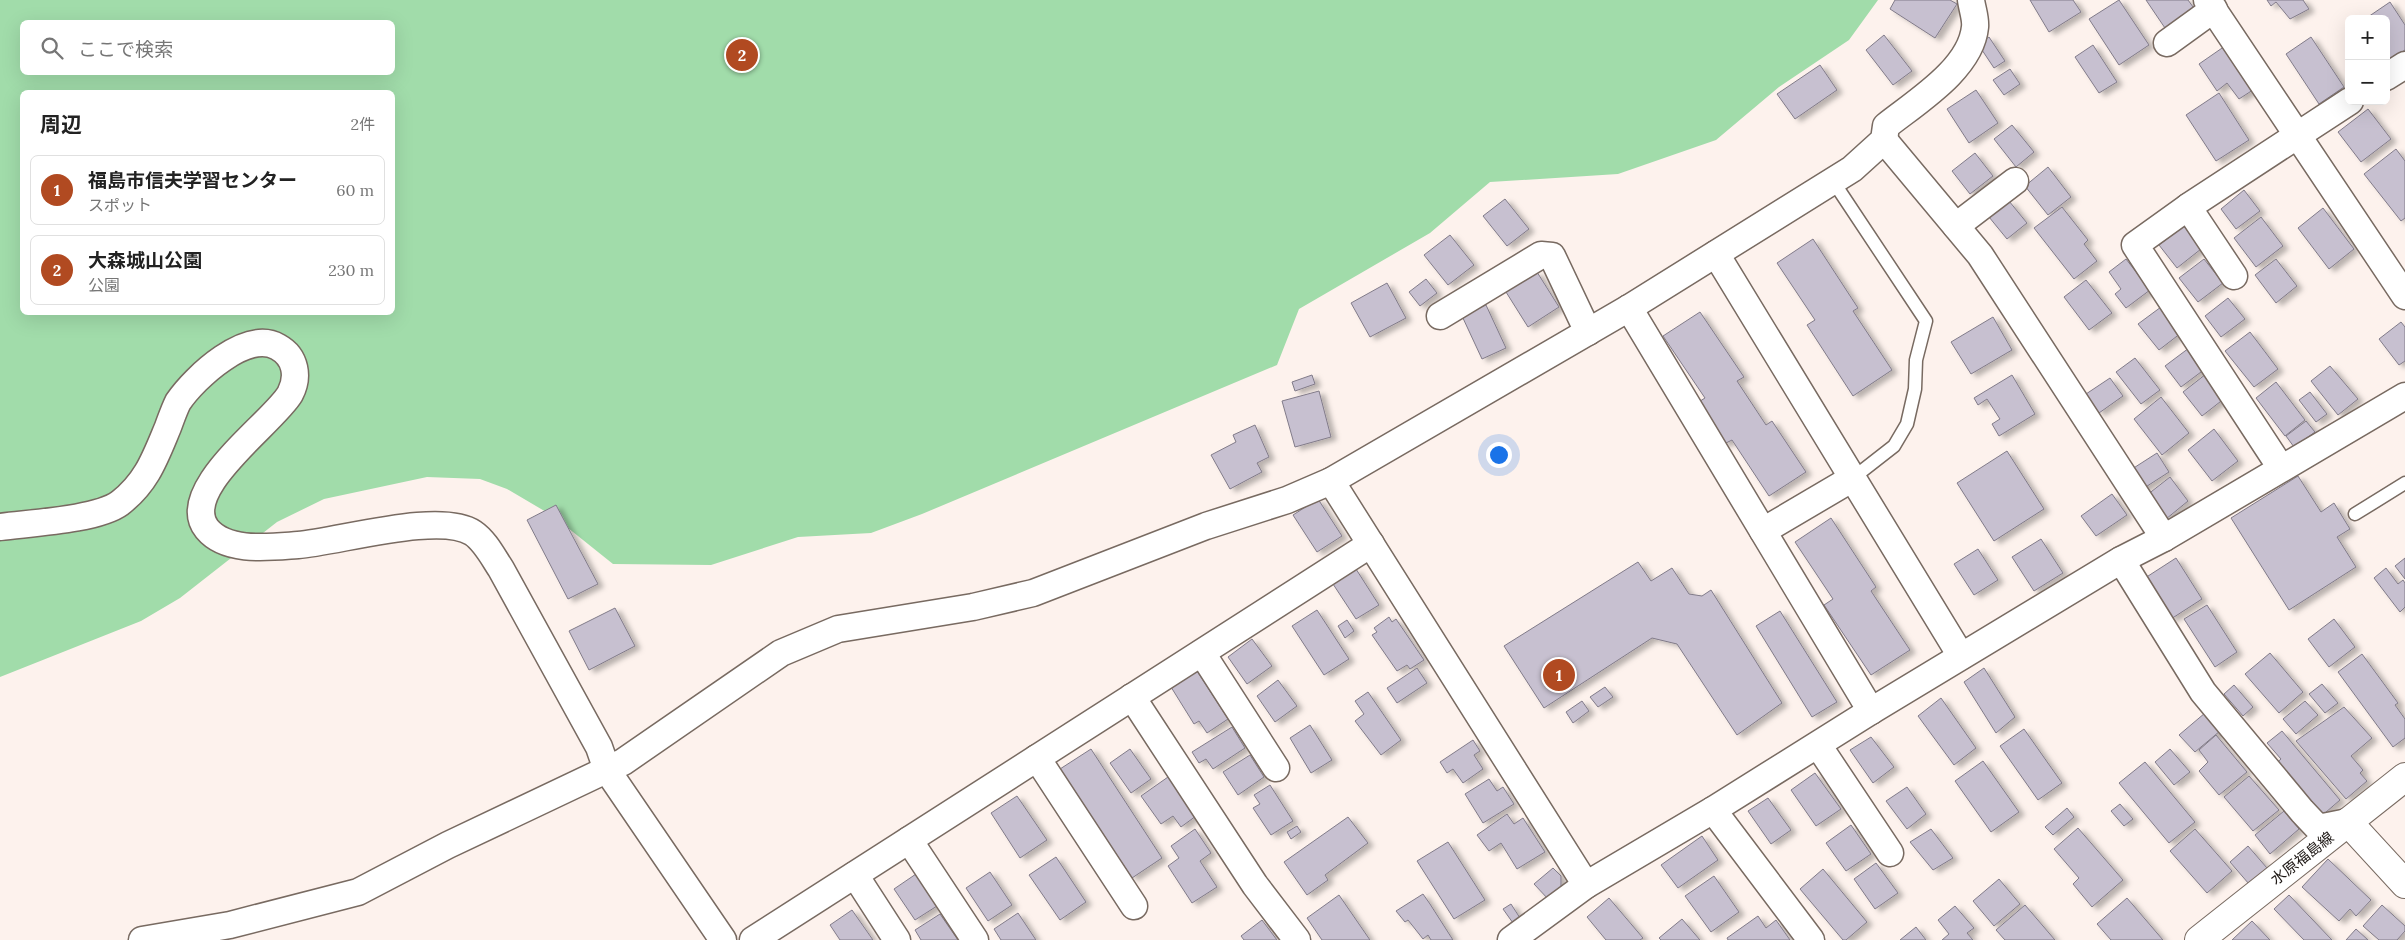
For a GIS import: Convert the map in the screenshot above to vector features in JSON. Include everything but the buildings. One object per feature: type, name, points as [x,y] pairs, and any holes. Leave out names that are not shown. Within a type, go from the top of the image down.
[{"type":"main road","name":"水原福島線","points":[[2200,940],[2405,777]]},
{"type":"main road","points":[[2348,822],[2405,884]]},
{"type":"street","points":[[142,940],[230,924],[358,892],[448,845],[623,762],[781,653],[838,629],[973,607],[1034,593],[1076,579],[1143,549],[1287,500],[1331,481],[1629,308],[1852,169],[1884,140],[1886,126],[1946,78],[1967,52],[1975,27],[1971,0]]},
{"type":"street","points":[[2167,43],[2210,5],[2405,296]]},
{"type":"street","points":[[2390,74],[2405,65]]},
{"type":"street","points":[[2282,468],[2135,245],[2188,207],[2345,104]]},
{"type":"street","points":[[1884,140],[1980,255],[2164,538]]},
{"type":"street","points":[[1956,226],[2015,181]]},
{"type":"street","points":[[2188,207],[2234,276]]},
{"type":"street","points":[[1716,254],[1961,656]]},
{"type":"street","points":[[1440,316],[1541,255],[1552,256],[1588,332]]},
{"type":"street","points":[[1629,308],[1871,711]]},
{"type":"street","points":[[0,527],[83,516],[117,505],[147,476],[178,403],[189,390],[231,353],[253,342],[266,342],[280,347],[291,358],[296,374],[290,393],[217,474],[205,495],[201,514],[206,528],[216,537],[240,546],[273,547],[304,545],[379,531],[419,527],[456,526],[473,533],[487,548],[501,569],[599,747],[607,770],[723,940]]},
{"type":"street","points":[[1511,940],[1586,885],[1713,810],[1961,656],[2405,396]]},
{"type":"street","points":[[1763,531],[1853,478]]},
{"type":"street","points":[[1331,481],[1586,885]]},
{"type":"street","points":[[753,940],[1371,544]]},
{"type":"street","points":[[2122,560],[2202,692],[2302,810],[2318,828],[2348,822]]},
{"type":"street","points":[[1202,653],[1276,768]]},
{"type":"street","points":[[1132,697],[1255,885],[1297,940]]},
{"type":"street","points":[[1818,745],[1890,853]]},
{"type":"street","points":[[1037,758],[1134,906]]},
{"type":"street","points":[[1713,810],[1811,940]]},
{"type":"street","points":[[909,840],[975,940]]},
{"type":"street","points":[[855,875],[897,940]]},
{"type":"lane","points":[[1833,181],[1926,321],[1916,360],[1915,389],[1907,424],[1894,446],[1853,478]]},
{"type":"lane","points":[[2356,514],[2405,483]]},
{"type":"green space","points":[[0,0],[1878,0],[1849,40],[1779,87],[1716,140],[1618,174],[1490,182],[1430,233],[1299,309],[1277,365],[922,514],[871,533],[798,537],[711,565],[613,564],[553,516],[507,489],[480,479],[427,477],[324,499],[277,522],[180,598],[141,621],[0,677]]},
{"type":"place","name":"大森城山公園","points":[[742,55]]},
{"type":"place","name":"福島市信夫学習センター","points":[[1559,675]]}]
